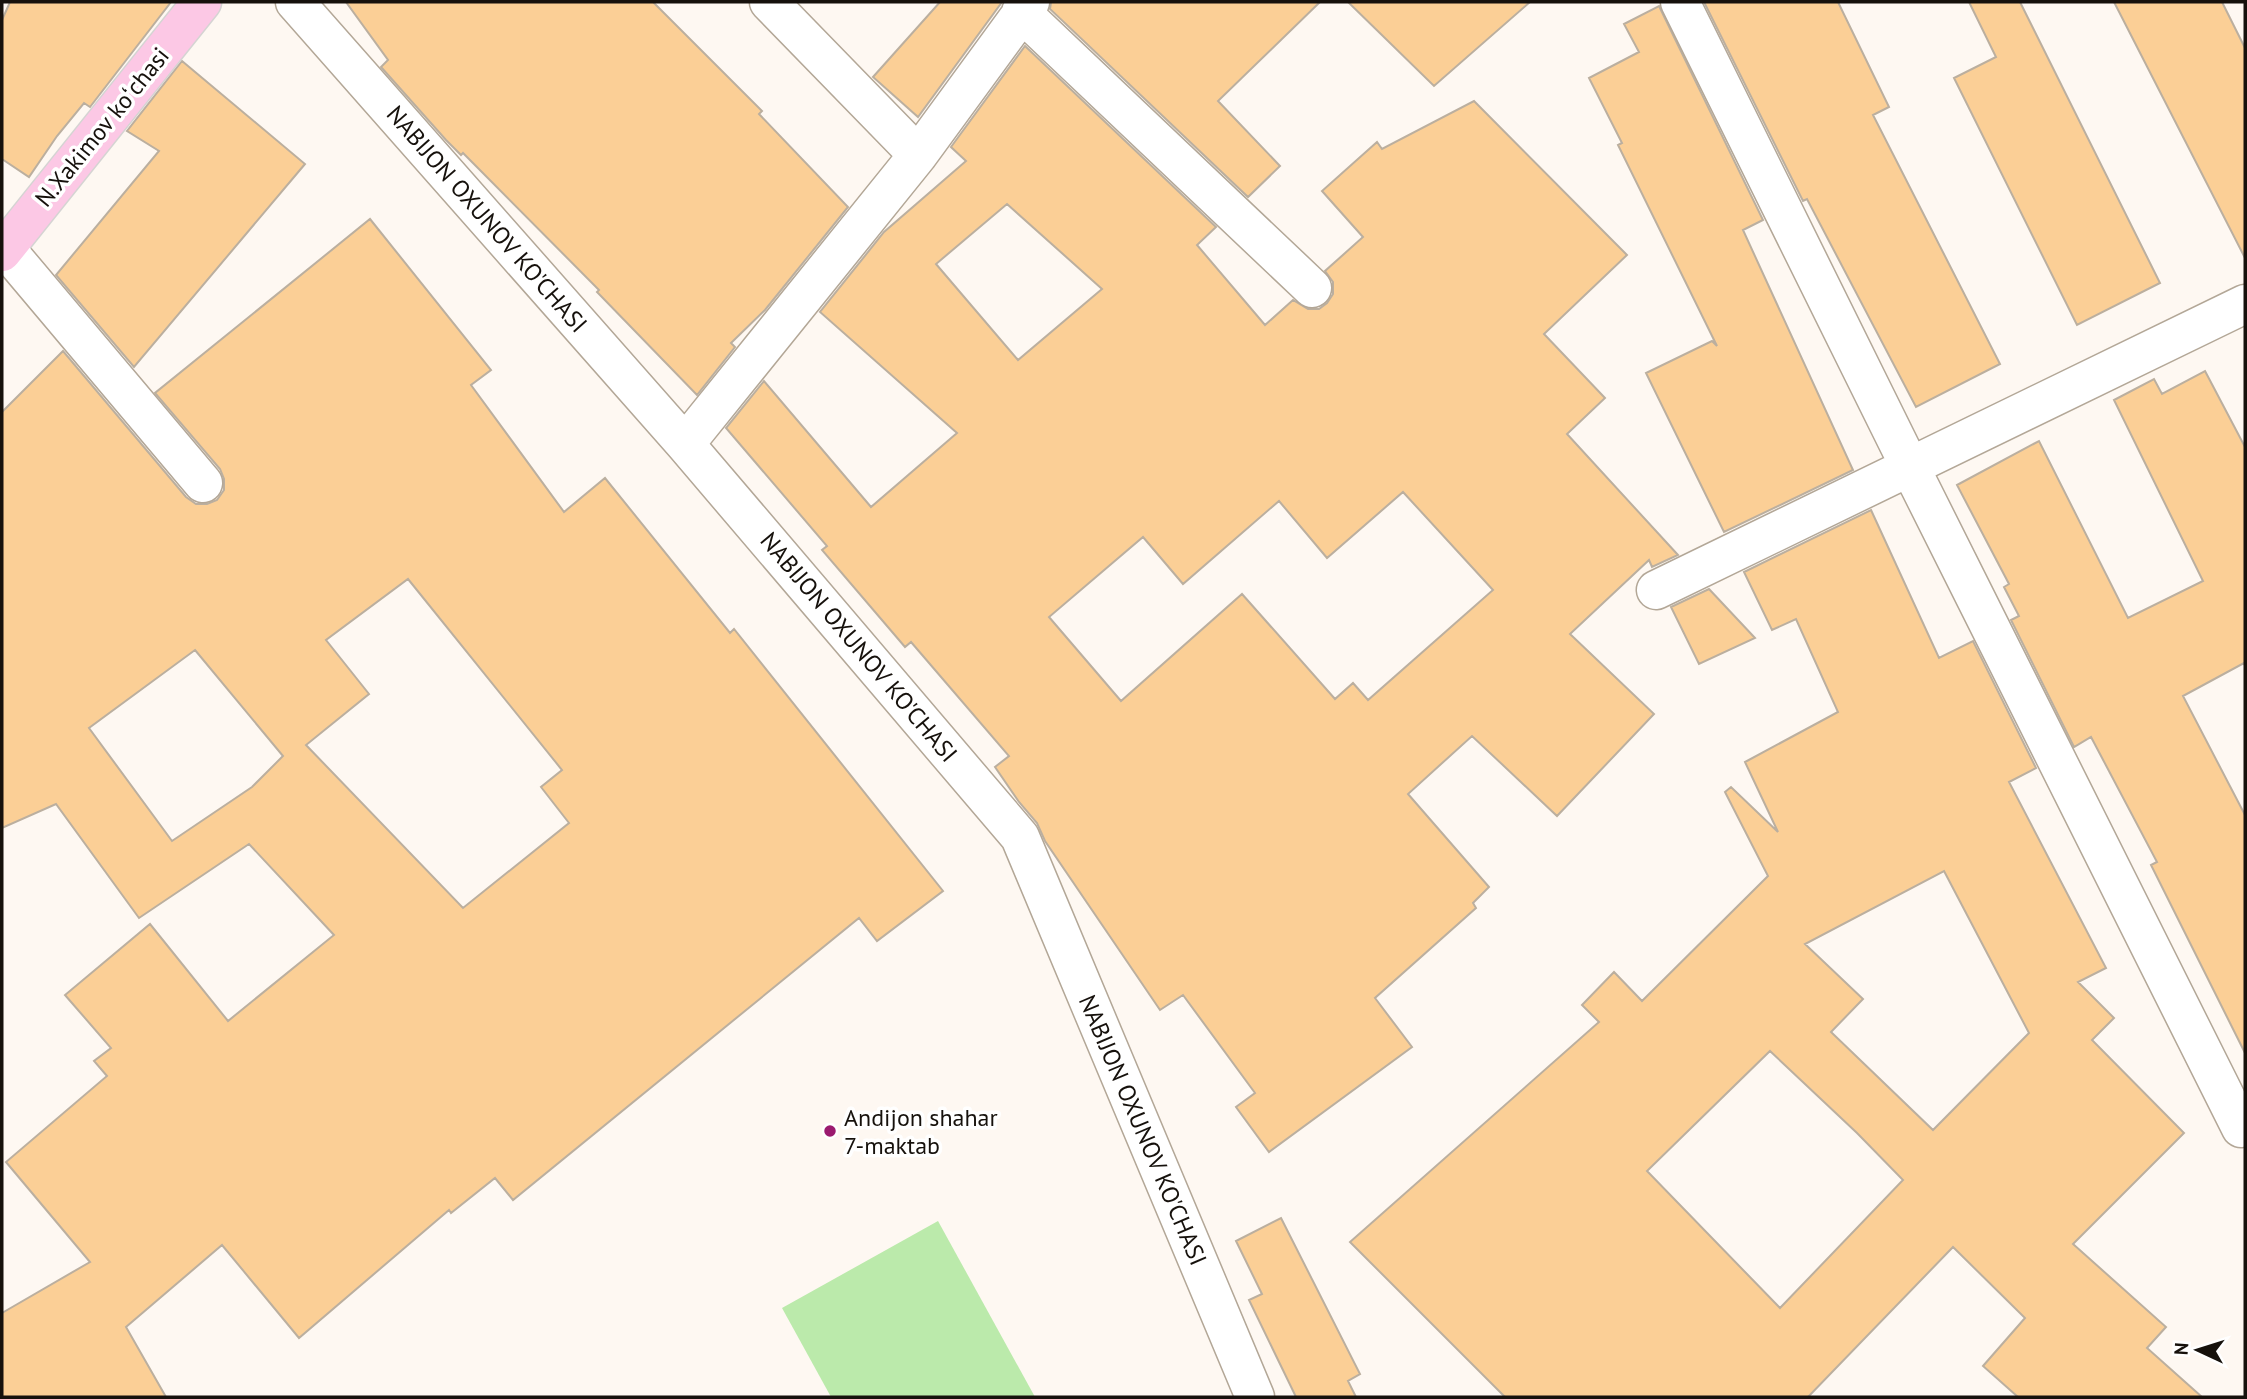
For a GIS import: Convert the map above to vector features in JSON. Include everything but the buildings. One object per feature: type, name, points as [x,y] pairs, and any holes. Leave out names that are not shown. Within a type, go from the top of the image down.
[{"type":"main road","name":"N.Xakimov koʻchasi","points":[[3,250],[202,2]]},
{"type":"street","name":"NABIJON OXUNOV KO'CHASI","points":[[296,2],[685,444],[1020,837],[1255,1397]]},
{"type":"street","points":[[769,2],[918,155]]},
{"type":"street","points":[[1680,2],[2241,1128]]},
{"type":"street","points":[[685,444],[918,155],[1026,7],[1312,288]]},
{"type":"street","points":[[3,250],[203,483]]},
{"type":"street","points":[[1656,590],[2245,304]]},
{"type":"green space","points":[[938,1221],[1035,1397],[831,1397],[782,1308]]},
{"type":"place","name":"Andijon shahar 7-maktab","points":[[830,1131]]}]
